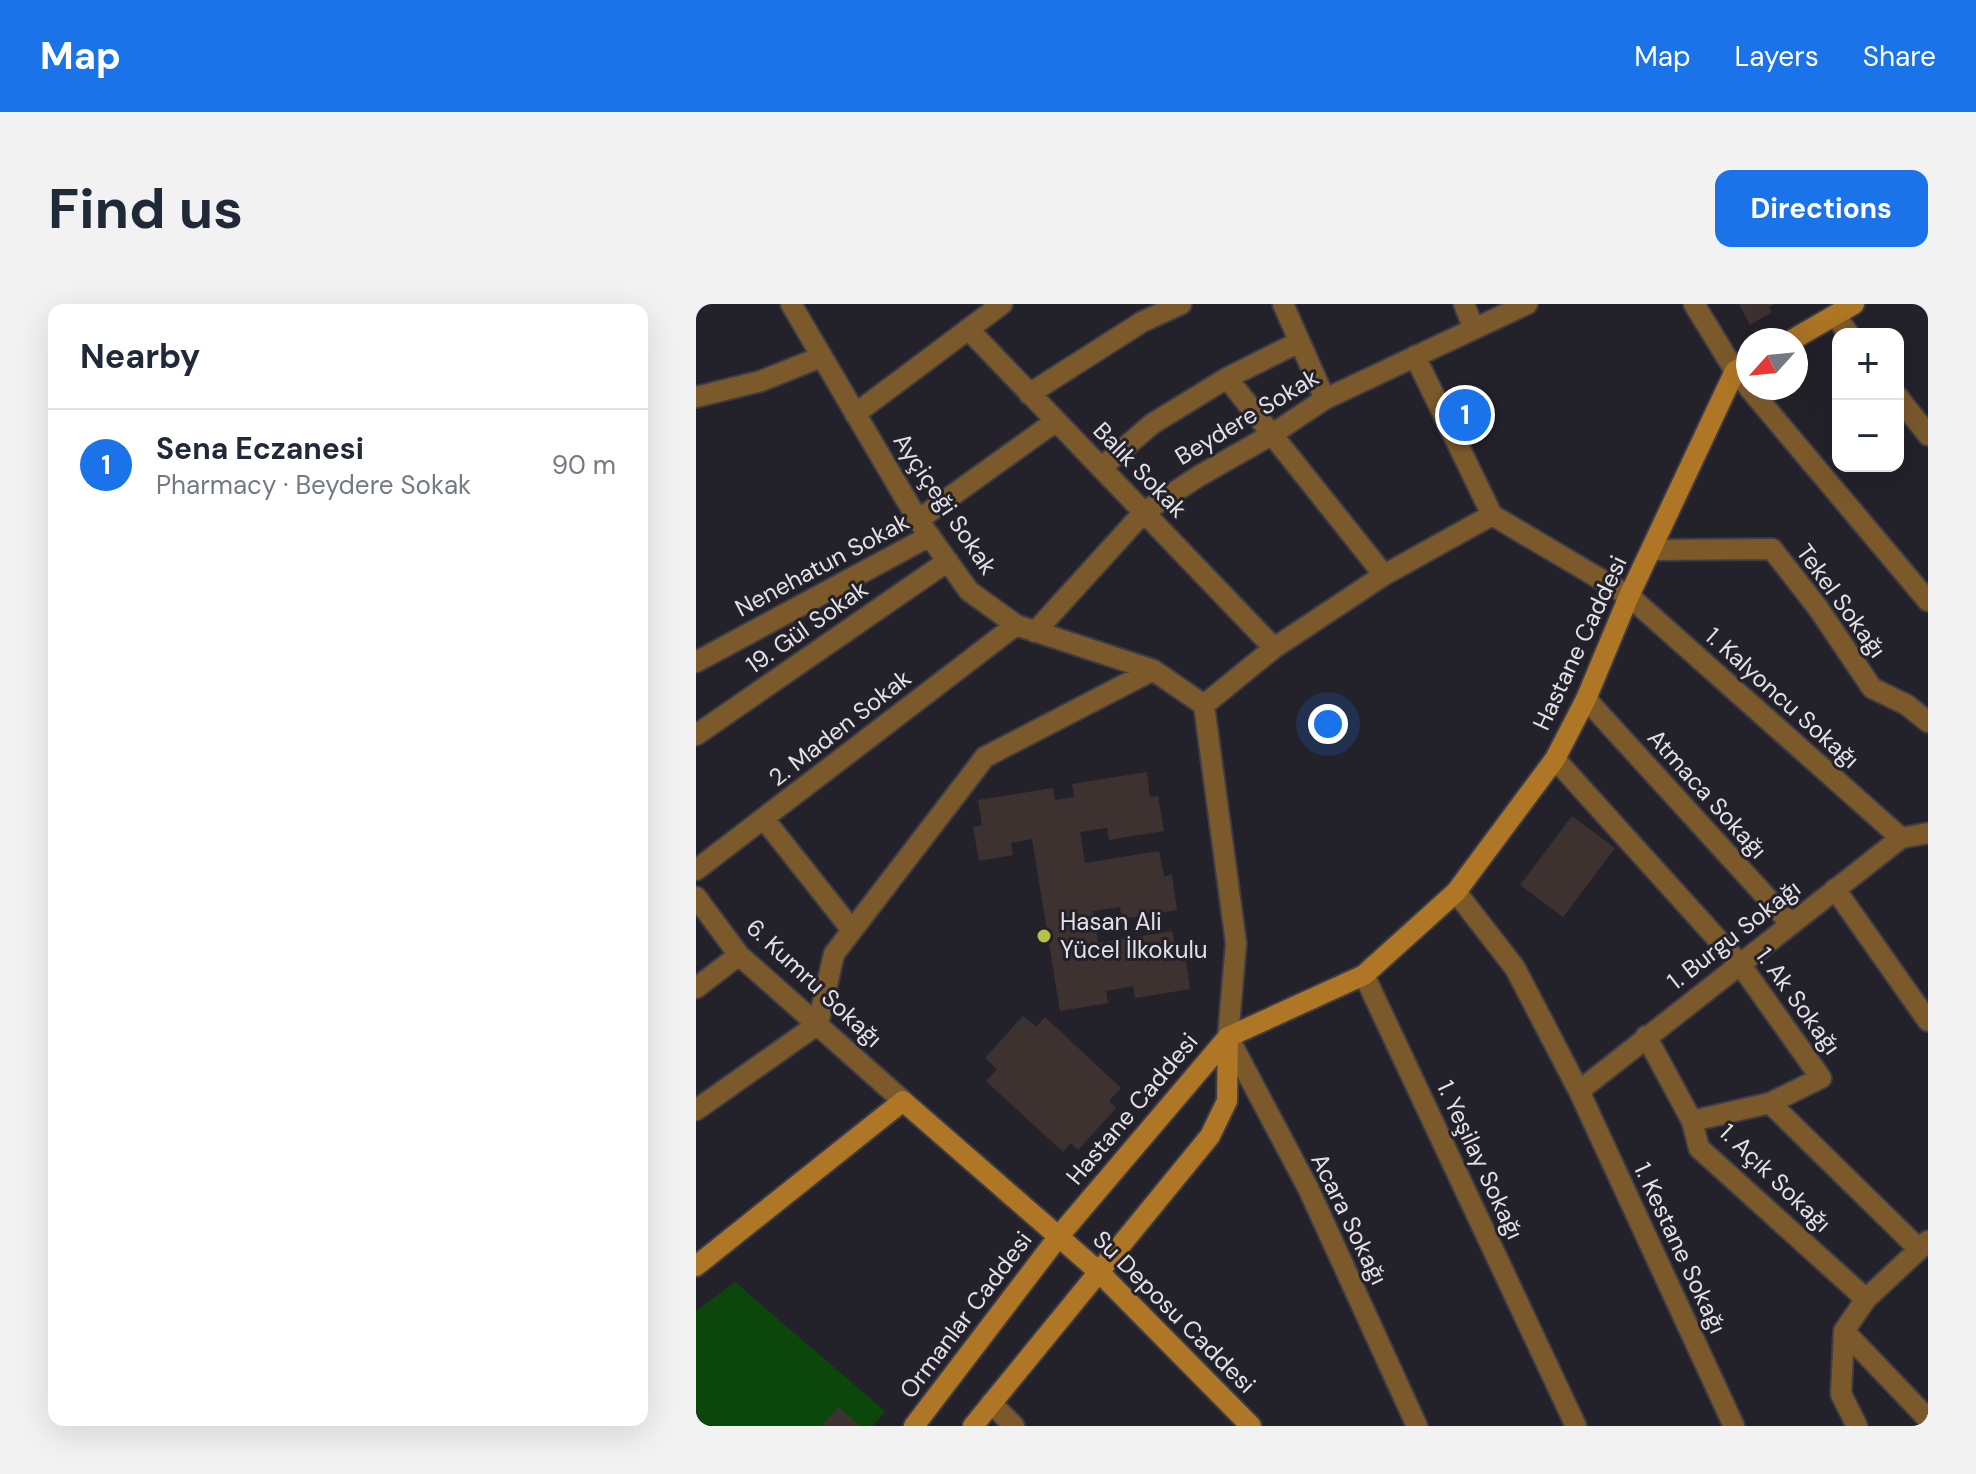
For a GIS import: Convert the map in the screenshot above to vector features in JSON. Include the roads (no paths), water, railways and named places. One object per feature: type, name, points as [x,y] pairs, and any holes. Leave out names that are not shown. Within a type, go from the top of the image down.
[{"type":"main road","points":[[1808,331],[1854,304]]},
{"type":"main road","name":"Hastane Caddesi","points":[[1059,1236],[1228,1037],[1364,975],[1456,892],[1555,759],[1586,699],[1629,596],[1736,395]]},
{"type":"main road","points":[[973,1426],[1210,1136],[1227,1101],[1228,1037]]},
{"type":"main road","points":[[696,1266],[903,1101],[1059,1236]]},
{"type":"main road","name":"Su Deposu Caddesi","points":[[1059,1236],[1098,1271],[1251,1426]]},
{"type":"main road","name":"Ormanlar Caddesi","points":[[914,1426],[1059,1236]]},
{"type":"street","points":[[855,414],[1002,304]]},
{"type":"street","points":[[1029,394],[1142,322],[1181,304]]},
{"type":"street","points":[[1283,304],[1325,399]]},
{"type":"street","points":[[1464,304],[1474,329]]},
{"type":"street","name":"Beydere Sokak","points":[[1025,628],[1144,512],[1209,470],[1271,435],[1325,399],[1527,304]]},
{"type":"street","points":[[1694,304],[1736,365]]},
{"type":"street","name":"Ayçiçeği Sokak","points":[[797,306],[821,357],[855,414],[924,528],[969,591],[1025,628],[1153,670],[1204,705]]},
{"type":"street","points":[[1835,316],[1844,328]]},
{"type":"street","name":"Balık Sokak","points":[[968,329],[1274,648]]},
{"type":"street","points":[[1101,468],[1152,424],[1227,378],[1299,342]]},
{"type":"street","points":[[1228,1037],[1236,943],[1204,705],[1274,648],[1384,575],[1492,515],[1415,356]]},
{"type":"street","points":[[696,397],[761,381],[821,357]]},
{"type":"street","points":[[1227,378],[1384,575]]},
{"type":"street","points":[[1763,400],[1928,601]]},
{"type":"street","points":[[1900,400],[1928,435]]},
{"type":"street","name":"Nenehatun Sokak","points":[[696,662],[924,528],[1056,421]]},
{"type":"street","name":"1. Kalyoncu Sokağı","points":[[1492,515],[1629,596],[1901,838]]},
{"type":"street","name":"Tekel Sokağı","points":[[1652,550],[1772,549],[1818,608],[1872,688],[1907,705],[1928,722]]},
{"type":"street","name":"19. Gül Sokak","points":[[696,735],[948,561]]},
{"type":"street","name":"2. Maden Sokak","points":[[696,870],[1025,628]]},
{"type":"street","points":[[696,1110],[818,1024],[834,954],[985,757],[1153,670]]},
{"type":"street","name":"Atmaca Sokağı","points":[[1586,699],[1790,923]]},
{"type":"street","name":"1. Ak Sokağı","points":[[1555,759],[1740,964],[1821,1078],[1770,1103]]},
{"type":"street","points":[[764,819],[852,930]]},
{"type":"street","name":"1. Burgu Sokağı","points":[[1579,1091],[1901,838],[1928,833]]},
{"type":"street","points":[[1835,889],[1928,1021]]},
{"type":"street","name":"1. Kestane Sokağı","points":[[1456,892],[1515,968],[1579,1091],[1734,1426]]},
{"type":"street","name":"6. Kumru Sokağı","points":[[696,897],[739,955],[903,1101]]},
{"type":"street","points":[[696,988],[739,955]]},
{"type":"street","name":"1. Yeşilay Sokağı","points":[[1364,975],[1576,1426]]},
{"type":"street","name":"1. Açık Sokağı","points":[[1646,1036],[1692,1121],[1699,1148],[1866,1299]]},
{"type":"street","name":"Acara Sokağı","points":[[1228,1037],[1308,1188],[1417,1426]]},
{"type":"street","points":[[1692,1121],[1770,1103],[1923,1245],[1866,1299],[1844,1331],[1841,1394],[1857,1426]]},
{"type":"street","points":[[1844,1331],[1928,1419]]},
{"type":"street","points":[[991,1403],[1014,1426]]},
{"type":"place","name":"Sena Eczanesi","points":[[1465,415]]},
{"type":"place","name":"Hasan Ali Yücel İlkokulu","points":[[1044,936]]}]
